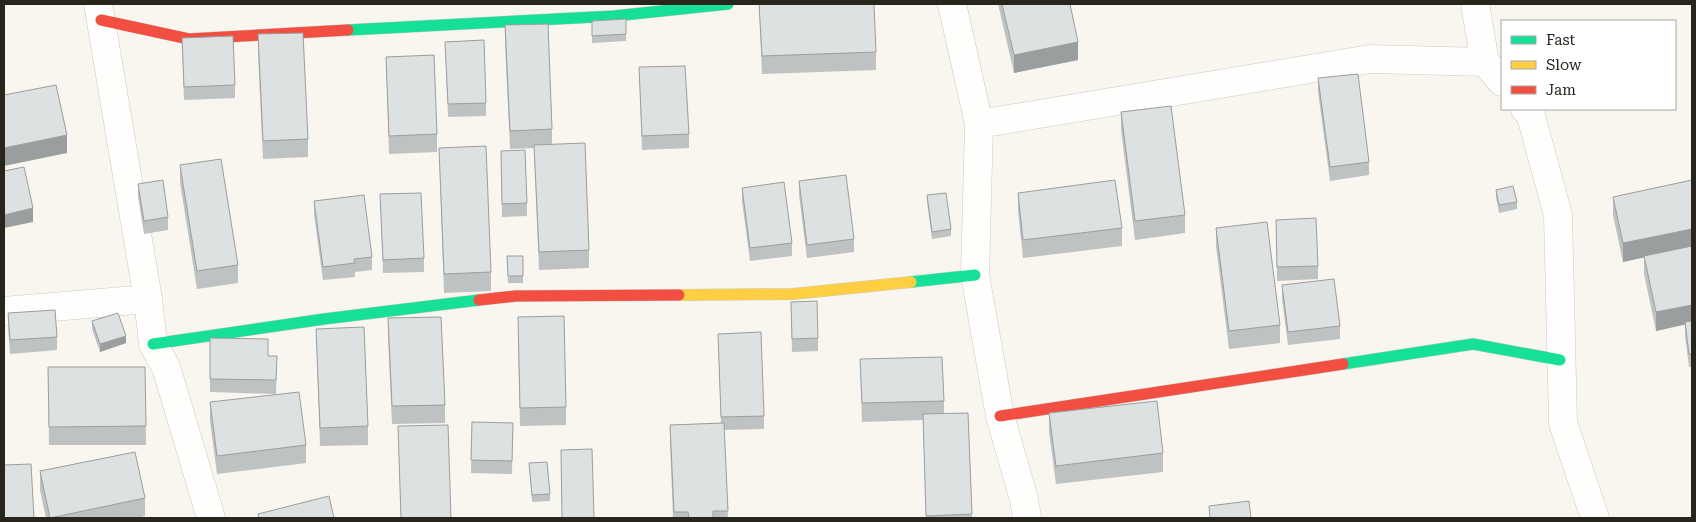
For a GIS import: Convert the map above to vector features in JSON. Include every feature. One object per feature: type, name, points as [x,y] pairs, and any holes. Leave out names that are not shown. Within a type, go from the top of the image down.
[{"type":"street","points":[[211,518],[166,367],[153,344],[148,299],[99,12],[189,39],[614,16],[728,4]]},
{"type":"street","points":[[952,4],[980,124],[975,275],[1000,416],[1024,499],[1027,518]]},
{"type":"street","points":[[1475,4],[1485,62],[1501,81]]},
{"type":"street","points":[[980,124],[1370,59],[1485,62]]},
{"type":"street","points":[[1526,110],[1531,116],[1558,215],[1563,423],[1594,518]]},
{"type":"street","points":[[153,344],[324,318],[516,296],[793,294],[975,275]]},
{"type":"street","points":[[4,310],[148,299]]},
{"type":"street","points":[[1000,416],[1473,344],[1560,360]]},
{"type":"building","points":[[759,4],[874,4],[876,52],[762,56]]},
{"type":"building","points":[[1002,4],[1070,4],[1078,42],[1014,55]]},
{"type":"building","points":[[626,19],[626,34],[592,36],[592,21]]},
{"type":"building","points":[[548,24],[552,129],[510,131],[505,25]]},
{"type":"building","points":[[303,33],[308,139],[263,141],[258,34]]},
{"type":"building","points":[[233,36],[235,85],[184,87],[182,38]]},
{"type":"building","points":[[484,40],[486,103],[448,104],[445,42]]},
{"type":"building","points":[[434,55],[437,134],[389,136],[386,57]]},
{"type":"building","points":[[685,66],[689,134],[642,136],[639,67]]},
{"type":"building","points":[[1358,74],[1369,162],[1330,167],[1318,78]]},
{"type":"building","points":[[56,85],[67,135],[4,148],[4,95]]},
{"type":"building","points":[[1171,106],[1185,215],[1135,221],[1121,112]]},
{"type":"building","points":[[585,143],[589,250],[539,252],[534,145]]},
{"type":"building","points":[[486,146],[491,272],[444,274],[439,148]]},
{"type":"building","points":[[525,150],[527,203],[502,204],[501,151]]},
{"type":"building","points":[[221,159],[238,265],[197,271],[180,165]]},
{"type":"building","points":[[24,167],[33,208],[4,215],[4,171]]},
{"type":"building","points":[[846,175],[854,239],[807,245],[799,181]]},
{"type":"building","points":[[163,180],[168,217],[144,221],[138,184]]},
{"type":"building","points":[[1115,180],[1122,228],[1023,240],[1018,193]]},
{"type":"building","points":[[1692,180],[1692,229],[1623,243],[1613,197]]},
{"type":"building","points":[[784,182],[792,243],[750,248],[742,188]]},
{"type":"building","points":[[1513,186],[1517,202],[1499,205],[1496,190]]},
{"type":"building","points":[[421,193],[424,258],[383,260],[380,194]]},
{"type":"building","points":[[946,193],[951,229],[932,232],[927,195]]},
{"type":"building","points":[[364,195],[372,257],[354,259],[355,263],[323,267],[314,201]]},
{"type":"building","points":[[1316,218],[1318,266],[1277,267],[1276,220]]},
{"type":"building","points":[[1267,222],[1280,325],[1229,331],[1216,228]]},
{"type":"building","points":[[1692,246],[1692,305],[1656,312],[1644,256]]},
{"type":"building","points":[[507,256],[523,256],[523,276],[508,276]]},
{"type":"building","points":[[1334,279],[1340,326],[1288,332],[1282,285]]},
{"type":"building","points":[[817,301],[818,338],[792,339],[791,302]]},
{"type":"building","points":[[55,310],[57,337],[10,340],[8,313]]},
{"type":"building","points":[[118,313],[126,336],[100,344],[92,321]]},
{"type":"building","points":[[564,316],[566,407],[520,408],[518,317]]},
{"type":"building","points":[[441,317],[445,405],[392,406],[388,318]]},
{"type":"building","points":[[1692,321],[1692,354],[1689,354],[1685,322]]},
{"type":"building","points":[[364,327],[368,426],[320,428],[316,329]]},
{"type":"building","points":[[761,332],[764,416],[721,417],[718,334]]},
{"type":"building","points":[[210,338],[268,339],[268,356],[277,356],[276,380],[210,379]]},
{"type":"building","points":[[942,357],[944,401],[862,403],[860,359]]},
{"type":"building","points":[[48,367],[145,367],[146,426],[49,427]]},
{"type":"building","points":[[299,392],[306,445],[217,456],[210,402]]},
{"type":"building","points":[[1157,401],[1163,453],[1056,466],[1049,413]]},
{"type":"building","points":[[968,413],[972,514],[926,516],[923,414]]},
{"type":"building","points":[[472,422],[513,423],[512,461],[471,460]]},
{"type":"building","points":[[724,423],[728,511],[713,511],[713,518],[689,518],[688,512],[674,512],[670,425]]},
{"type":"building","points":[[448,425],[451,518],[401,518],[398,426]]},
{"type":"building","points":[[592,449],[594,518],[562,518],[561,450]]},
{"type":"building","points":[[135,452],[145,498],[50,518],[40,471]]},
{"type":"building","points":[[547,462],[550,494],[532,495],[529,463]]},
{"type":"building","points":[[31,464],[34,518],[4,518],[4,465]]},
{"type":"building","points":[[329,496],[334,518],[259,518],[258,514]]},
{"type":"building","points":[[1249,501],[1251,518],[1210,518],[1209,506]]},
{"type":"traffic: fast","points":[[348,30],[614,16],[728,4]]},
{"type":"traffic: fast","points":[[911,282],[975,275]]},
{"type":"traffic: fast","points":[[153,344],[324,319],[479,300]]},
{"type":"traffic: fast","points":[[1343,364],[1473,344],[1560,360]]},
{"type":"traffic: slow","points":[[679,295],[793,294],[911,282]]},
{"type":"traffic: jam","points":[[101,20],[189,39],[348,30]]},
{"type":"traffic: jam","points":[[479,300],[516,296],[679,295]]},
{"type":"traffic: jam","points":[[1000,416],[1343,364]]}]
